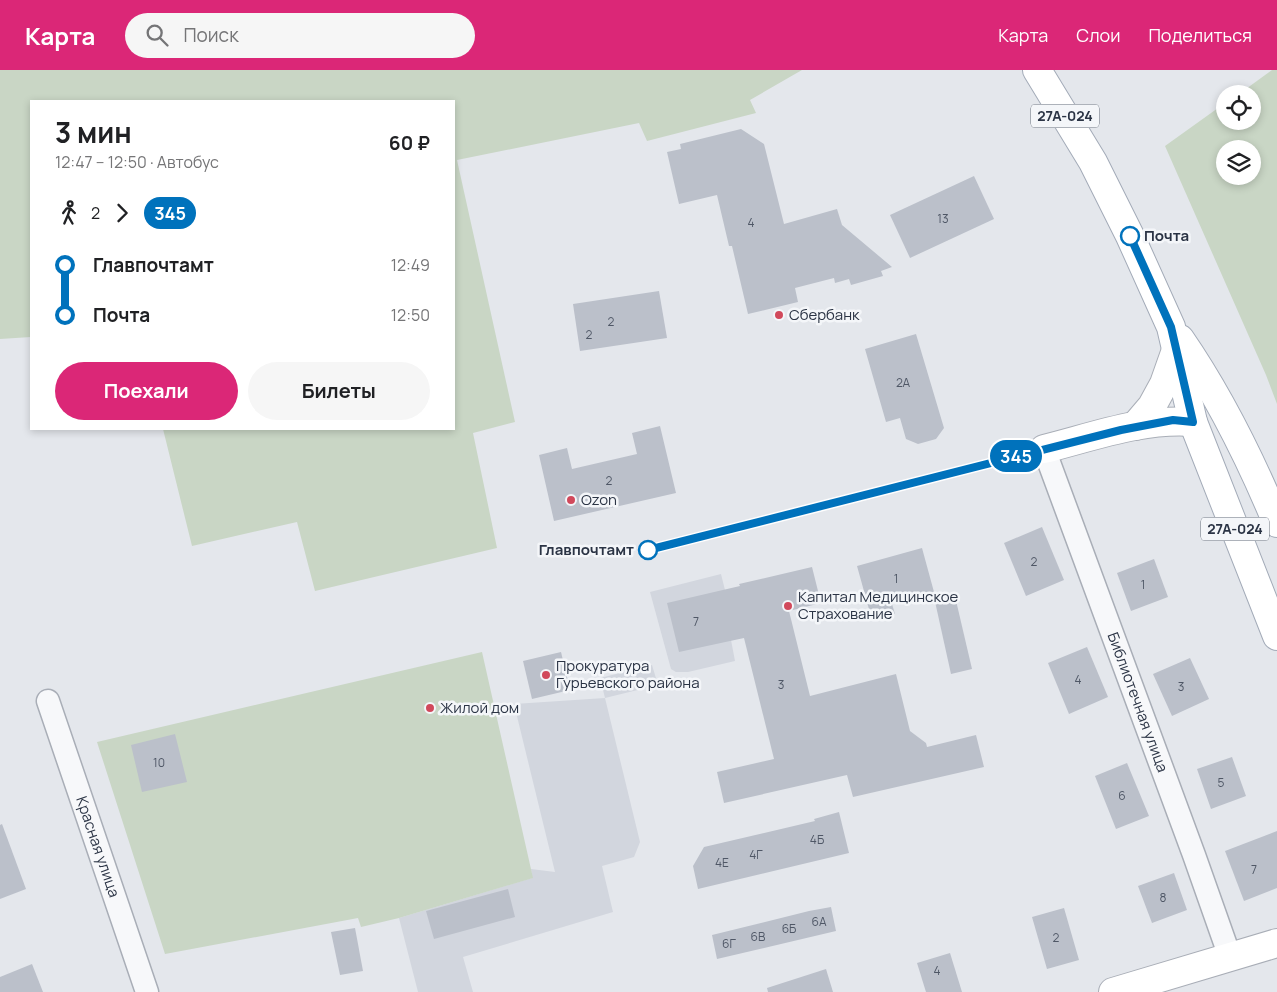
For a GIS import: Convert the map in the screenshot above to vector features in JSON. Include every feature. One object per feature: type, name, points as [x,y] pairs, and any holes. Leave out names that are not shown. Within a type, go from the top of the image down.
[{"type":"main road","name":"27А-024","points":[[1037,70],[1093,162],[1130,236],[1174,338],[1185,416],[1277,636]]},
{"type":"main road","name":"27А-024","points":[[1174,338],[1200,368],[1240,439],[1277,523]]},
{"type":"main road","points":[[1135,426],[1152,406],[1164,384],[1174,338]]},
{"type":"main road","points":[[1044,449],[1135,426],[1185,416],[1196,392],[1200,368]]},
{"type":"main road","name":"27А-024","points":[[1185,416],[1214,427],[1233,442],[1254,468]]},
{"type":"main road","points":[[1113,992],[1277,942]]},
{"type":"street","name":"Библиотечная улица","points":[[1044,449],[1230,957]]},
{"type":"street","name":"Красная улица","points":[[48,701],[147,992]]},
{"type":"shaded area","points":[[721,574],[736,634],[731,640],[735,661],[688,672],[676,672],[671,669],[650,592]]},
{"type":"shaded area","points":[[652,665],[658,685],[605,698],[600,678]]},
{"type":"shaded area","points":[[605,698],[640,842],[634,857],[602,866],[613,912],[463,957],[473,992],[418,992],[399,918],[532,878],[531,869],[555,872],[514,704]]},
{"type":"green space","points":[[0,70],[802,70],[750,100],[756,113],[647,141],[639,123],[457,160],[515,422],[473,433],[497,548],[315,591],[297,522],[192,546],[163,430],[455,430],[455,100],[30,100],[30,337],[0,339]]},
{"type":"green space","points":[[1272,70],[1277,70],[1277,404],[1266,375],[1165,146],[1216,109],[1216,130],[1261,130],[1261,85],[1251,85]]},
{"type":"green space","points":[[482,652],[533,878],[399,918],[361,927],[358,918],[165,954],[97,742]]},
{"type":"building","points":[[741,129],[764,144],[784,224],[837,209],[842,225],[892,267],[881,271],[883,276],[851,285],[849,279],[835,283],[834,278],[795,288],[798,302],[748,314],[732,246],[729,246],[717,195],[679,204],[667,152],[681,149],[680,144]]},
{"type":"building","points":[[974,176],[994,219],[910,258],[890,215]]},
{"type":"building","points":[[659,291],[667,338],[580,351],[573,304]]},
{"type":"building","points":[[916,334],[944,428],[936,439],[918,444],[906,439],[900,418],[886,422],[865,349]]},
{"type":"building","points":[[660,426],[676,493],[554,521],[539,455],[567,448],[572,469],[637,454],[632,433]]},
{"type":"building","points":[[1042,527],[1064,580],[1026,596],[1004,543]]},
{"type":"building","points":[[922,548],[934,592],[892,604],[895,614],[872,620],[857,566]]},
{"type":"building","points":[[1154,559],[1168,597],[1131,611],[1117,573]]},
{"type":"building","points":[[812,567],[821,603],[789,611],[810,696],[896,674],[910,731],[926,743],[927,747],[976,735],[984,767],[853,797],[847,775],[724,803],[717,772],[774,759],[744,638],[679,652],[667,603]]},
{"type":"building","points":[[954,592],[972,669],[951,674],[934,597]]},
{"type":"building","points":[[1087,647],[1108,697],[1069,714],[1048,663]]},
{"type":"building","name":"Прокуратура Гурьевского района","points":[[561,652],[570,690],[532,699],[523,661]]},
{"type":"building","points":[[1190,658],[1209,699],[1172,716],[1153,674]]},
{"type":"building","points":[[175,734],[187,782],[142,792],[131,745]]},
{"type":"building","points":[[1232,757],[1246,796],[1211,809],[1197,769]]},
{"type":"building","points":[[1127,763],[1149,816],[1116,829],[1095,776]]},
{"type":"building","points":[[839,812],[849,853],[698,889],[693,866],[704,847],[815,821],[814,819]]},
{"type":"building","points":[[2,824],[26,889],[0,899],[0,825]]},
{"type":"building","points":[[1277,831],[1277,888],[1244,901],[1225,851]]},
{"type":"building","points":[[1174,873],[1187,910],[1152,923],[1138,886]]},
{"type":"building","points":[[508,889],[515,917],[434,939],[426,911]]},
{"type":"building","points":[[831,907],[836,931],[717,959],[712,935]]},
{"type":"building","points":[[1064,908],[1079,960],[1047,969],[1032,917]]},
{"type":"building","points":[[355,928],[363,971],[340,975],[331,932]]},
{"type":"building","points":[[950,953],[962,992],[926,992],[917,963]]},
{"type":"building","points":[[32,964],[43,992],[0,992],[0,977]]},
{"type":"building","points":[[826,969],[833,992],[768,992],[767,988]]},
{"type":"bus line","name":"345","points":[[648,550],[749,526],[1135,426],[1173,420],[1193,422],[1171,327],[1130,236]]},
{"type":"place","name":"Почта","points":[[1130,236]]},
{"type":"place","name":"Сбербанк","points":[[779,315]]},
{"type":"place","name":"Ozon","points":[[571,500]]},
{"type":"place","name":"Главпочтамт","points":[[648,550]]},
{"type":"place","name":"Капитал Медицинское Страхование","points":[[788,606]]},
{"type":"place","name":"Прокуратура Гурьевского района","points":[[546,675]]},
{"type":"place","name":"Жилой дом","points":[[430,708]]}]
